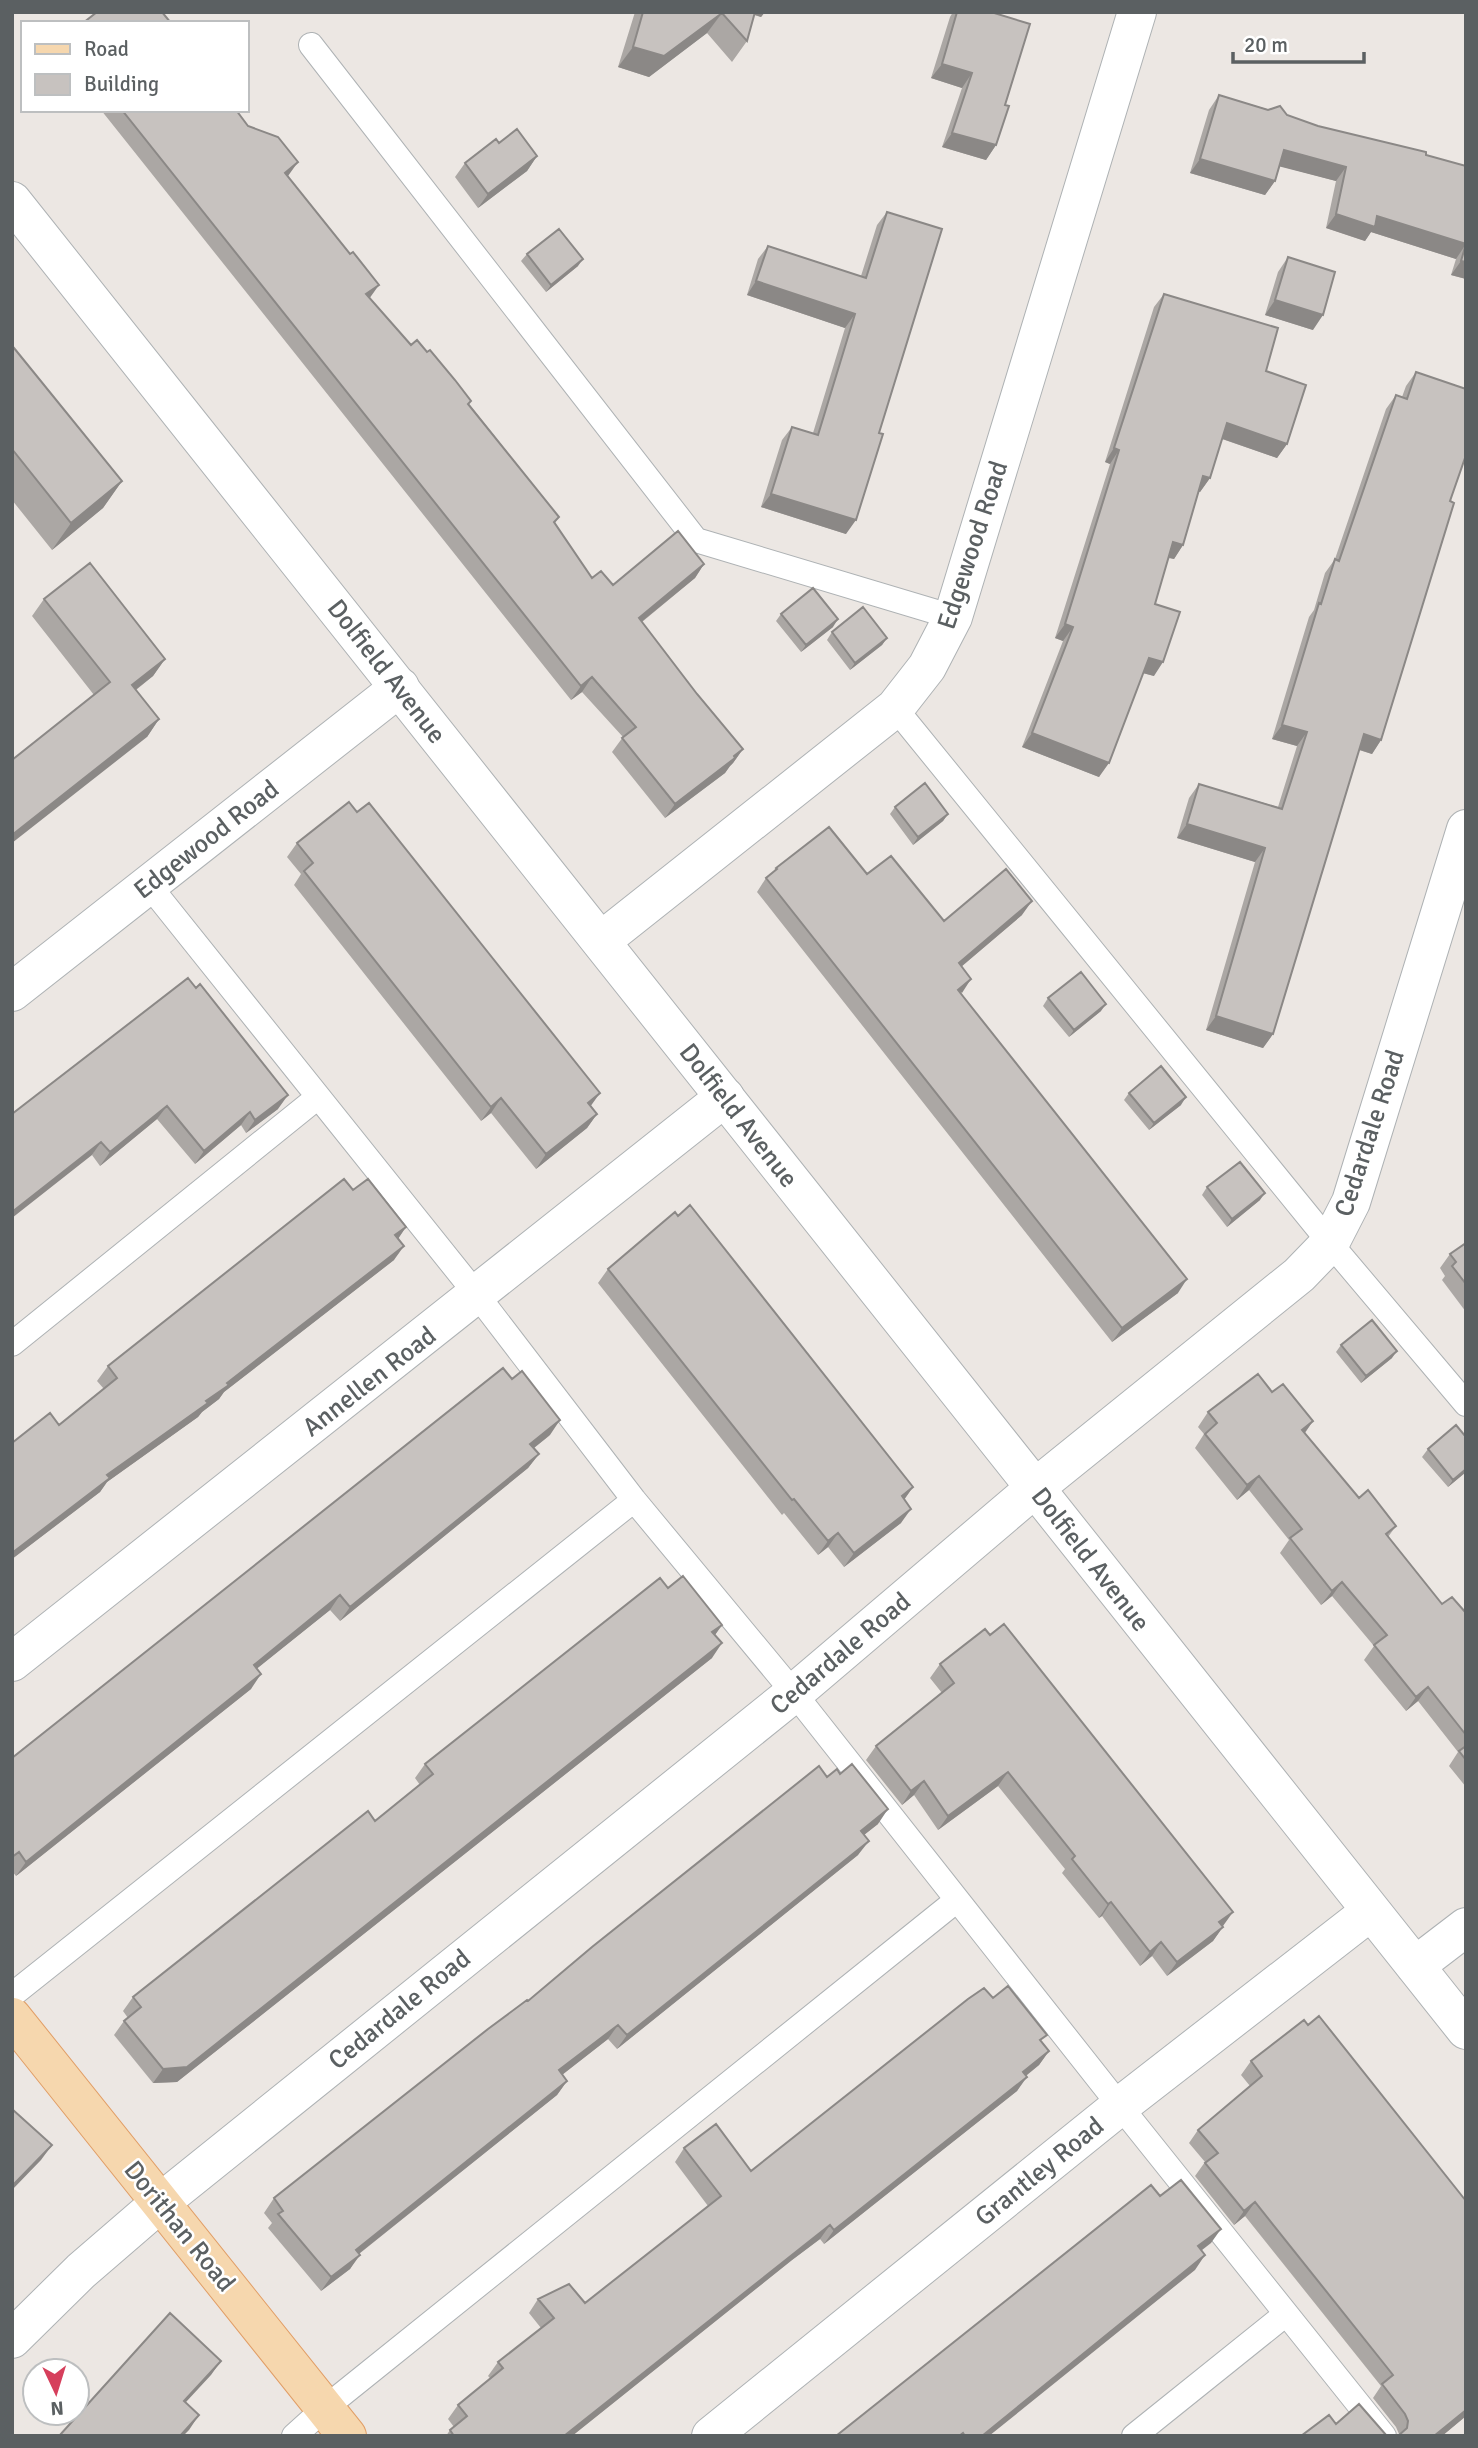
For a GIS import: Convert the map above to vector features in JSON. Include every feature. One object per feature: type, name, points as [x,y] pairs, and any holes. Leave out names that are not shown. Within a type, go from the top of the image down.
[{"type":"main road","name":"Dorithan Road","points":[[12,2018],[336,2422]]},
{"type":"street","name":"Edgewood Road","points":[[601,941],[895,708],[928,667],[953,617],[1137,12]]},
{"type":"street","name":"Dolfield Avenue","points":[[12,201],[1466,2029]]},
{"type":"street","name":"Edgewood Road","points":[[12,992],[400,687]]},
{"type":"street","name":"Cedardale Road","points":[[12,2339],[81,2271],[161,2202],[794,1693],[1035,1488],[1300,1275],[1330,1243],[1351,1202],[1466,828]]},
{"type":"street","name":"Annellen Road","points":[[12,1662],[725,1097]]},
{"type":"street","name":"Grantley Road","points":[[711,2436],[1120,2106],[1371,1911]]},
{"type":"street","points":[[1415,1966],[1466,1927]]},
{"type":"lane","points":[[311,45],[696,540],[953,617]]},
{"type":"lane","points":[[895,708],[1330,1243],[1466,1404]]},
{"type":"lane","points":[[148,884],[477,1295],[634,1500],[794,1693],[1384,2436]]},
{"type":"lane","points":[[12,1344],[318,1097]]},
{"type":"lane","points":[[12,1995],[634,1500]]},
{"type":"lane","points":[[294,2436],[336,2422],[957,1900]]},
{"type":"lane","points":[[1134,2436],[1286,2314]]},
{"type":"building","points":[[97,12],[162,12],[169,21],[86,21]]},
{"type":"building","points":[[643,12],[755,12],[747,41],[722,13],[664,56],[633,47]]},
{"type":"building","points":[[957,12],[991,12],[1030,24],[1005,105],[1009,106],[996,145],[952,133],[972,73],[942,64]]},
{"type":"building","points":[[1219,95],[1268,110],[1280,106],[1287,115],[1318,126],[1426,152],[1426,155],[1466,166],[1466,244],[1377,216],[1375,227],[1336,214],[1346,167],[1284,150],[1275,181],[1200,159]]},
{"type":"building","points":[[124,112],[238,112],[248,126],[278,137],[298,162],[285,173],[350,254],[353,252],[379,285],[366,294],[411,345],[417,340],[427,352],[430,350],[455,380],[471,401],[468,404],[559,517],[554,522],[592,578],[601,571],[613,585],[678,531],[704,564],[639,618],[743,749],[675,804],[622,738],[636,727],[592,677],[581,686]]},
{"type":"building","points":[[517,129],[537,156],[488,194],[465,163],[496,139],[499,143]]},
{"type":"building","points":[[887,212],[942,229],[879,433],[883,434],[856,520],[771,494],[792,427],[818,435],[855,314],[756,281],[768,246],[866,278]]},
{"type":"building","points":[[559,229],[583,259],[551,285],[527,254]]},
{"type":"building","points":[[1466,244],[1466,262],[1461,261]]},
{"type":"building","points":[[1288,257],[1335,272],[1323,315],[1275,300]]},
{"type":"building","points":[[1164,294],[1278,328],[1266,371],[1306,385],[1287,444],[1227,423],[1210,478],[1203,476],[1183,545],[1173,542],[1155,604],[1180,612],[1163,662],[1149,658],[1109,763],[1032,733],[1073,627],[1065,624],[1119,450],[1114,448]]},
{"type":"building","points":[[14,348],[122,481],[71,523],[12,449]]},
{"type":"building","points":[[1416,372],[1466,389],[1466,455],[1450,501],[1454,503],[1381,740],[1364,734],[1273,1034],[1216,1016],[1265,848],[1187,824],[1199,784],[1282,809],[1307,732],[1282,725],[1319,603],[1321,604],[1335,559],[1339,561],[1396,395],[1407,399]]},
{"type":"building","points":[[90,563],[165,659],[132,685],[159,719],[12,835],[12,760],[110,682],[44,599]]},
{"type":"building","points":[[813,588],[838,619],[806,645],[781,614]]},
{"type":"building","points":[[863,607],[887,638],[855,663],[832,632]]},
{"type":"building","points":[[925,783],[948,814],[918,837],[895,807]]},
{"type":"building","points":[[349,802],[357,812],[369,803],[600,1093],[588,1103],[597,1114],[546,1154],[501,1098],[491,1107],[304,871],[313,863],[297,843]]},
{"type":"building","points":[[829,827],[867,874],[891,856],[944,921],[1006,869],[1032,901],[959,963],[971,979],[958,990],[1187,1279],[1122,1328],[766,878]]},
{"type":"building","points":[[1081,972],[1106,1004],[1074,1030],[1048,998]]},
{"type":"building","points":[[188,978],[196,988],[200,984],[288,1095],[255,1120],[250,1112],[204,1151],[167,1106],[110,1152],[101,1142],[12,1212],[12,1114]]},
{"type":"building","points":[[1161,1066],[1186,1097],[1154,1123],[1129,1093]]},
{"type":"building","points":[[1240,1162],[1265,1193],[1232,1219],[1207,1187]]},
{"type":"building","points":[[344,1179],[353,1190],[368,1179],[406,1227],[395,1235],[404,1246],[227,1383],[229,1385],[206,1401],[208,1403],[107,1475],[110,1478],[12,1553],[12,1443],[50,1413],[59,1425],[117,1378],[108,1366]]},
{"type":"building","points":[[690,1205],[913,1487],[902,1496],[911,1509],[854,1553],[838,1533],[828,1541],[794,1499],[792,1500],[608,1269],[675,1212],[678,1216]]},
{"type":"building","points":[[1466,1243],[1466,1284],[1452,1266],[1456,1262],[1450,1254]]},
{"type":"building","points":[[1372,1320],[1397,1351],[1366,1376],[1341,1345]]},
{"type":"building","points":[[503,1368],[512,1379],[522,1371],[560,1420],[530,1444],[539,1454],[350,1607],[340,1595],[254,1665],[261,1674],[26,1862],[19,1852],[12,1857],[12,1758]]},
{"type":"building","points":[[1258,1374],[1272,1392],[1283,1384],[1313,1421],[1302,1430],[1359,1498],[1368,1490],[1396,1526],[1386,1534],[1442,1604],[1452,1597],[1466,1613],[1466,1735],[1428,1687],[1416,1697],[1374,1645],[1387,1635],[1342,1582],[1332,1591],[1290,1538],[1302,1529],[1259,1476],[1247,1485],[1205,1434],[1217,1423],[1208,1412]]},
{"type":"building","points":[[1456,1425],[1466,1437],[1466,1469],[1453,1480],[1428,1449]]},
{"type":"building","points":[[683,1576],[722,1625],[712,1632],[722,1643],[187,2067],[163,2069],[124,2021],[141,2007],[133,1997],[368,1811],[375,1821],[433,1774],[425,1764],[660,1578],[668,1588]]},
{"type":"building","points":[[1004,1624],[1233,1912],[1219,1922],[1223,1927],[1177,1962],[1161,1942],[1150,1952],[1111,1902],[1108,1904],[1072,1859],[1075,1856],[1008,1772],[948,1816],[924,1781],[911,1791],[876,1746],[954,1683],[940,1664],[985,1629],[990,1635]]},
{"type":"building","points":[[1466,1746],[1466,1760],[1459,1751]]},
{"type":"building","points":[[852,1764],[888,1809],[861,1831],[869,1841],[627,2035],[618,2025],[559,2070],[567,2081],[356,2250],[360,2255],[331,2277],[278,2214],[283,2211],[274,2198],[488,2029],[528,2001],[819,1766],[827,1777],[837,1769],[840,1774]]},
{"type":"building","points":[[1008,1986],[1047,2035],[1040,2040],[1049,2051],[1023,2072],[1027,2077],[834,2230],[830,2225],[564,2436],[454,2436],[450,2430],[467,2416],[458,2405],[503,2368],[498,2362],[554,2318],[538,2299],[569,2284],[585,2303],[721,2196],[684,2148],[716,2124],[751,2171],[968,1999],[984,1988],[993,1998]]},
{"type":"building","points":[[1319,2016],[1466,2201],[1466,2410],[1434,2436],[1398,2436],[1407,2428],[1408,2421],[1382,2384],[1393,2375],[1255,2202],[1244,2211],[1205,2163],[1218,2153],[1198,2130],[1262,2076],[1251,2061],[1304,2020],[1308,2025]]},
{"type":"building","points":[[12,2109],[52,2145],[12,2186]]},
{"type":"building","points":[[1181,2180],[1221,2229],[1198,2246],[1205,2255],[982,2436],[965,2436],[963,2433],[959,2436],[836,2436],[1151,2185],[1160,2196]]},
{"type":"building","points":[[170,2313],[221,2361],[184,2401],[199,2415],[180,2436],[59,2436],[67,2427],[91,2427],[91,2401]]},
{"type":"building","points":[[1359,2404],[1387,2436],[1301,2436],[1329,2415],[1336,2424]]}]
